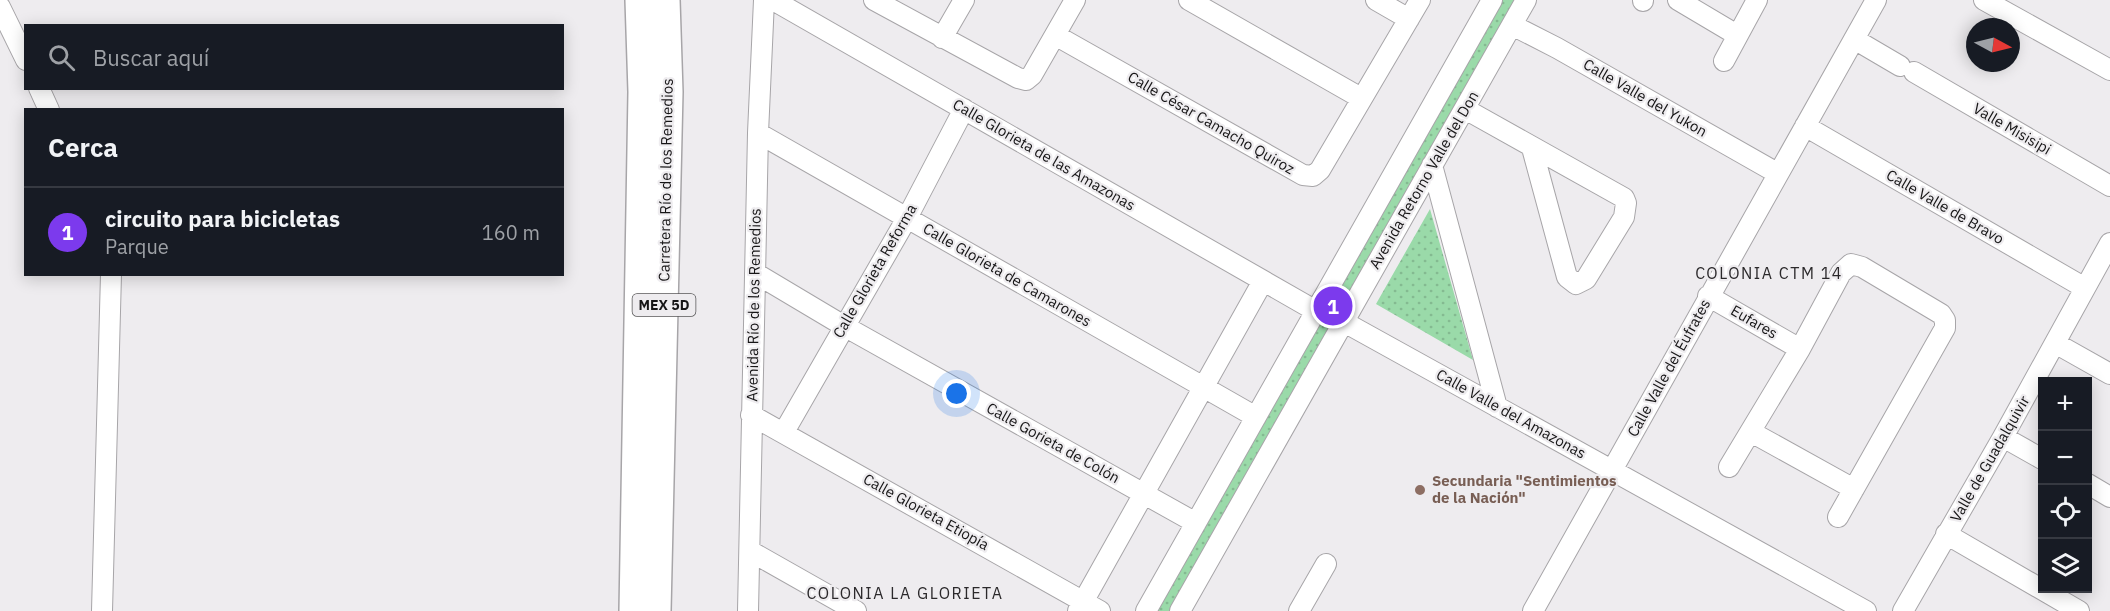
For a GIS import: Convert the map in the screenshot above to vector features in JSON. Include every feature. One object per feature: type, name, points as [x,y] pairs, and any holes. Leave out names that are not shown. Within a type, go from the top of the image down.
[{"type":"highway","name":"Carretera Río de los Remedios","points":[[633,611],[642,92],[639,0]]},
{"type":"highway","name":"Carretera Río de los Remedios","points":[[657,611],[669,92],[666,0]]},
{"type":"street","name":"Avenida Río de los Remedios","points":[[748,611],[758,133],[764,0]]},
{"type":"street","name":"Calle Glorieta de las Amazonas","points":[[773,0],[1316,311]]},
{"type":"street","points":[[874,0],[942,38],[1026,80],[1032,75],[1076,0]]},
{"type":"street","points":[[942,38],[964,0]]},
{"type":"street","points":[[1189,0],[1361,98]]},
{"type":"street","points":[[1376,0],[1409,19]]},
{"type":"street","name":"Calle César Camacho Quiroz","points":[[1055,35],[1308,177],[1320,170],[1420,0]]},
{"type":"street","name":"Avenida Retorno Valle del Don","points":[[1146,611],[1492,0]]},
{"type":"street","name":"Avenida Retorno Valle del Don","points":[[1180,611],[1526,0]]},
{"type":"street","points":[[1678,0],[1737,35]]},
{"type":"street","points":[[1724,61],[1757,0]]},
{"type":"street","name":"Calle Valle del Éufrates","points":[[1533,611],[1876,0]]},
{"type":"street","points":[[1984,0],[2110,70]]},
{"type":"street","points":[[0,8],[24,56]]},
{"type":"street","name":"Calle Valle del Yukon","points":[[1512,25],[1557,48],[1777,173]]},
{"type":"street","name":"Valle Misisipi","points":[[1854,39],[2110,186]]},
{"type":"street","points":[[40,90],[48,108]]},
{"type":"street","name":"Calle Glorieta Reforma","points":[[784,432],[907,218],[964,109]]},
{"type":"street","points":[[1465,109],[1619,195],[1626,203],[1624,217],[1582,282],[1576,284],[1567,277],[1532,147]]},
{"type":"street","name":"Calle Valle de Bravo","points":[[1805,126],[2085,288]]},
{"type":"street","name":"Calle Glorieta de Camarones","points":[[758,133],[1256,417]]},
{"type":"street","points":[[1432,165],[1497,407]]},
{"type":"street","name":"Valle de Guadalquivir","points":[[1902,611],[2003,437],[2110,243]]},
{"type":"street","points":[[1729,467],[1800,349],[1841,273],[1851,264],[1862,267],[1941,314],[1945,320],[1941,335],[1838,517]]},
{"type":"street","name":"Calle Gorieta de Colón","points":[[756,273],[844,326],[1196,523]]},
{"type":"street","points":[[102,611],[111,276]]},
{"type":"street","points":[[1087,608],[1143,494],[1263,281]]},
{"type":"street","name":"Eufares","points":[[1708,296],[1800,349]]},
{"type":"street","name":"Calle Valle del Amazonas","points":[[1344,322],[1866,611]]},
{"type":"street","points":[[2055,343],[2110,374]]},
{"type":"street","name":"Calle Glorieta Etiopía","points":[[751,416],[784,432],[1087,608]]},
{"type":"street","points":[[1751,432],[1854,489]]},
{"type":"street","points":[[2003,437],[2038,456]]},
{"type":"street","points":[[2090,485],[2110,496]]},
{"type":"street","points":[[1946,534],[2079,611]]},
{"type":"street","points":[[750,552],[856,611]]},
{"type":"street","points":[[1299,611],[1326,564]]},
{"type":"green space","points":[[1497,0],[1516,0],[1170,611],[1150,611]]},
{"type":"green space","points":[[1430,209],[1473,360],[1376,304]]},
{"type":"place","name":"circuito para bicicletas","points":[[1333,306]]},
{"type":"place","name":"Secundaria \"Sentimientos de la Nación\"","points":[[1420,490]]},
{"type":"district","name":"COLONIA CTM 14","points":[[1769,273]]},
{"type":"district","name":"COLONIA LA GLORIETA","points":[[905,593]]}]
